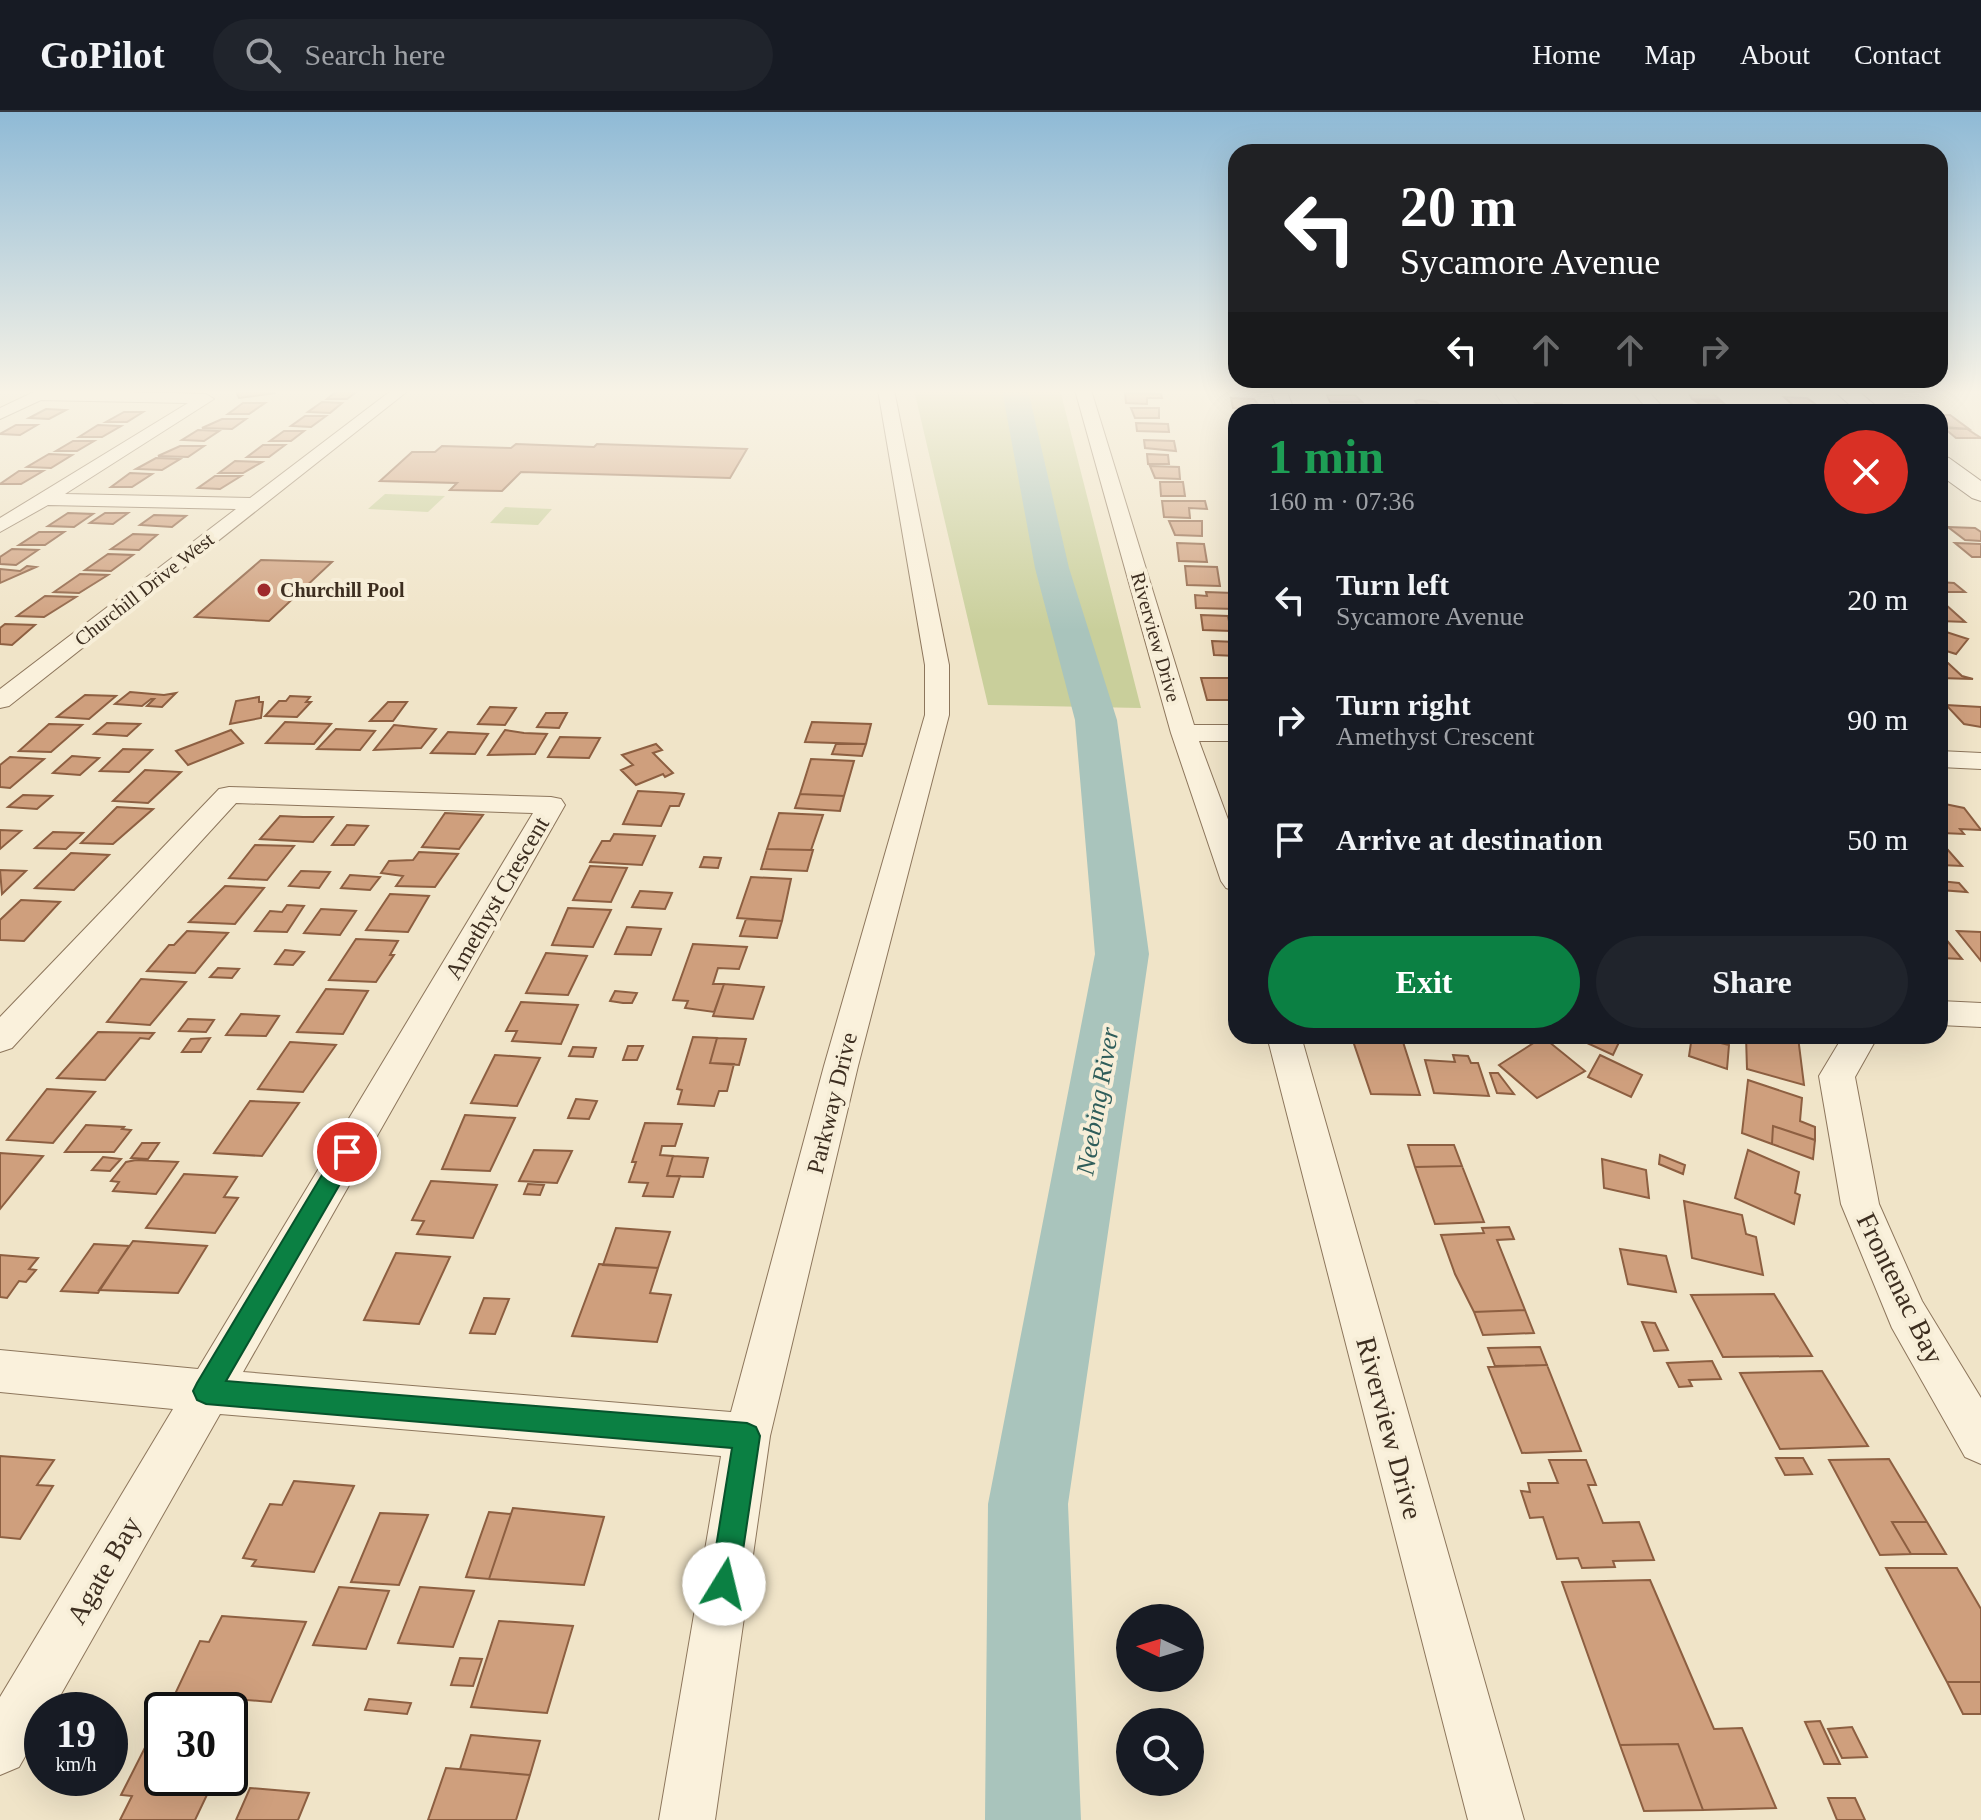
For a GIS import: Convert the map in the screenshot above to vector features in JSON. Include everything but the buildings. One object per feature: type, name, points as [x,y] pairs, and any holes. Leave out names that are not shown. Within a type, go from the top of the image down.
[{"type":"street","points":[[0,526],[91,470]]},
{"type":"street","name":"Churchill Drive West","points":[[0,701],[298,470]]},
{"type":"street","name":"Parkway Drive","points":[[687,1820],[747,1436],[841,1066],[937,715],[937,665],[901,470]]},
{"type":"street","name":"Riverview Drive","points":[[1106,470],[1184,733],[1228,858]]},
{"type":"street","points":[[1949,470],[1981,493]]},
{"type":"street","points":[[43,499],[253,504]]},
{"type":"street","points":[[1184,733],[1228,733]]},
{"type":"street","points":[[1948,759],[1981,761]]},
{"type":"street","name":"Amethyst Crescent","points":[[0,1039],[229,795],[551,805],[206,1391]]},
{"type":"street","points":[[1948,1013],[1981,1015]]},
{"type":"street","name":"Riverview Drive","points":[[1286,1044],[1496,1820]]},
{"type":"street","name":"Frontenac Bay","points":[[1856,1044],[1837,1076],[1860,1204],[1907,1314],[1981,1441]]},
{"type":"street","points":[[0,1371],[747,1436]]},
{"type":"street","name":"Agate Bay","points":[[0,1748],[206,1391]]},
{"type":"green space","points":[[933,470],[1080,470],[1141,708],[988,705]]},
{"type":"green space","points":[[385,494],[445,496],[428,512],[368,509]]},
{"type":"green space","points":[[505,507],[552,509],[538,525],[490,523]]},
{"type":"waterway","name":"Neebing River","points":[[1032,470],[1052,568],[1096,720],[1122,954],[1028,1504],[1033,1820]]},
{"type":"place","name":"Churchill Pool","points":[[264,590]]},
{"type":"route","points":[[347,1152],[206,1391],[747,1436],[724,1584]]}]
